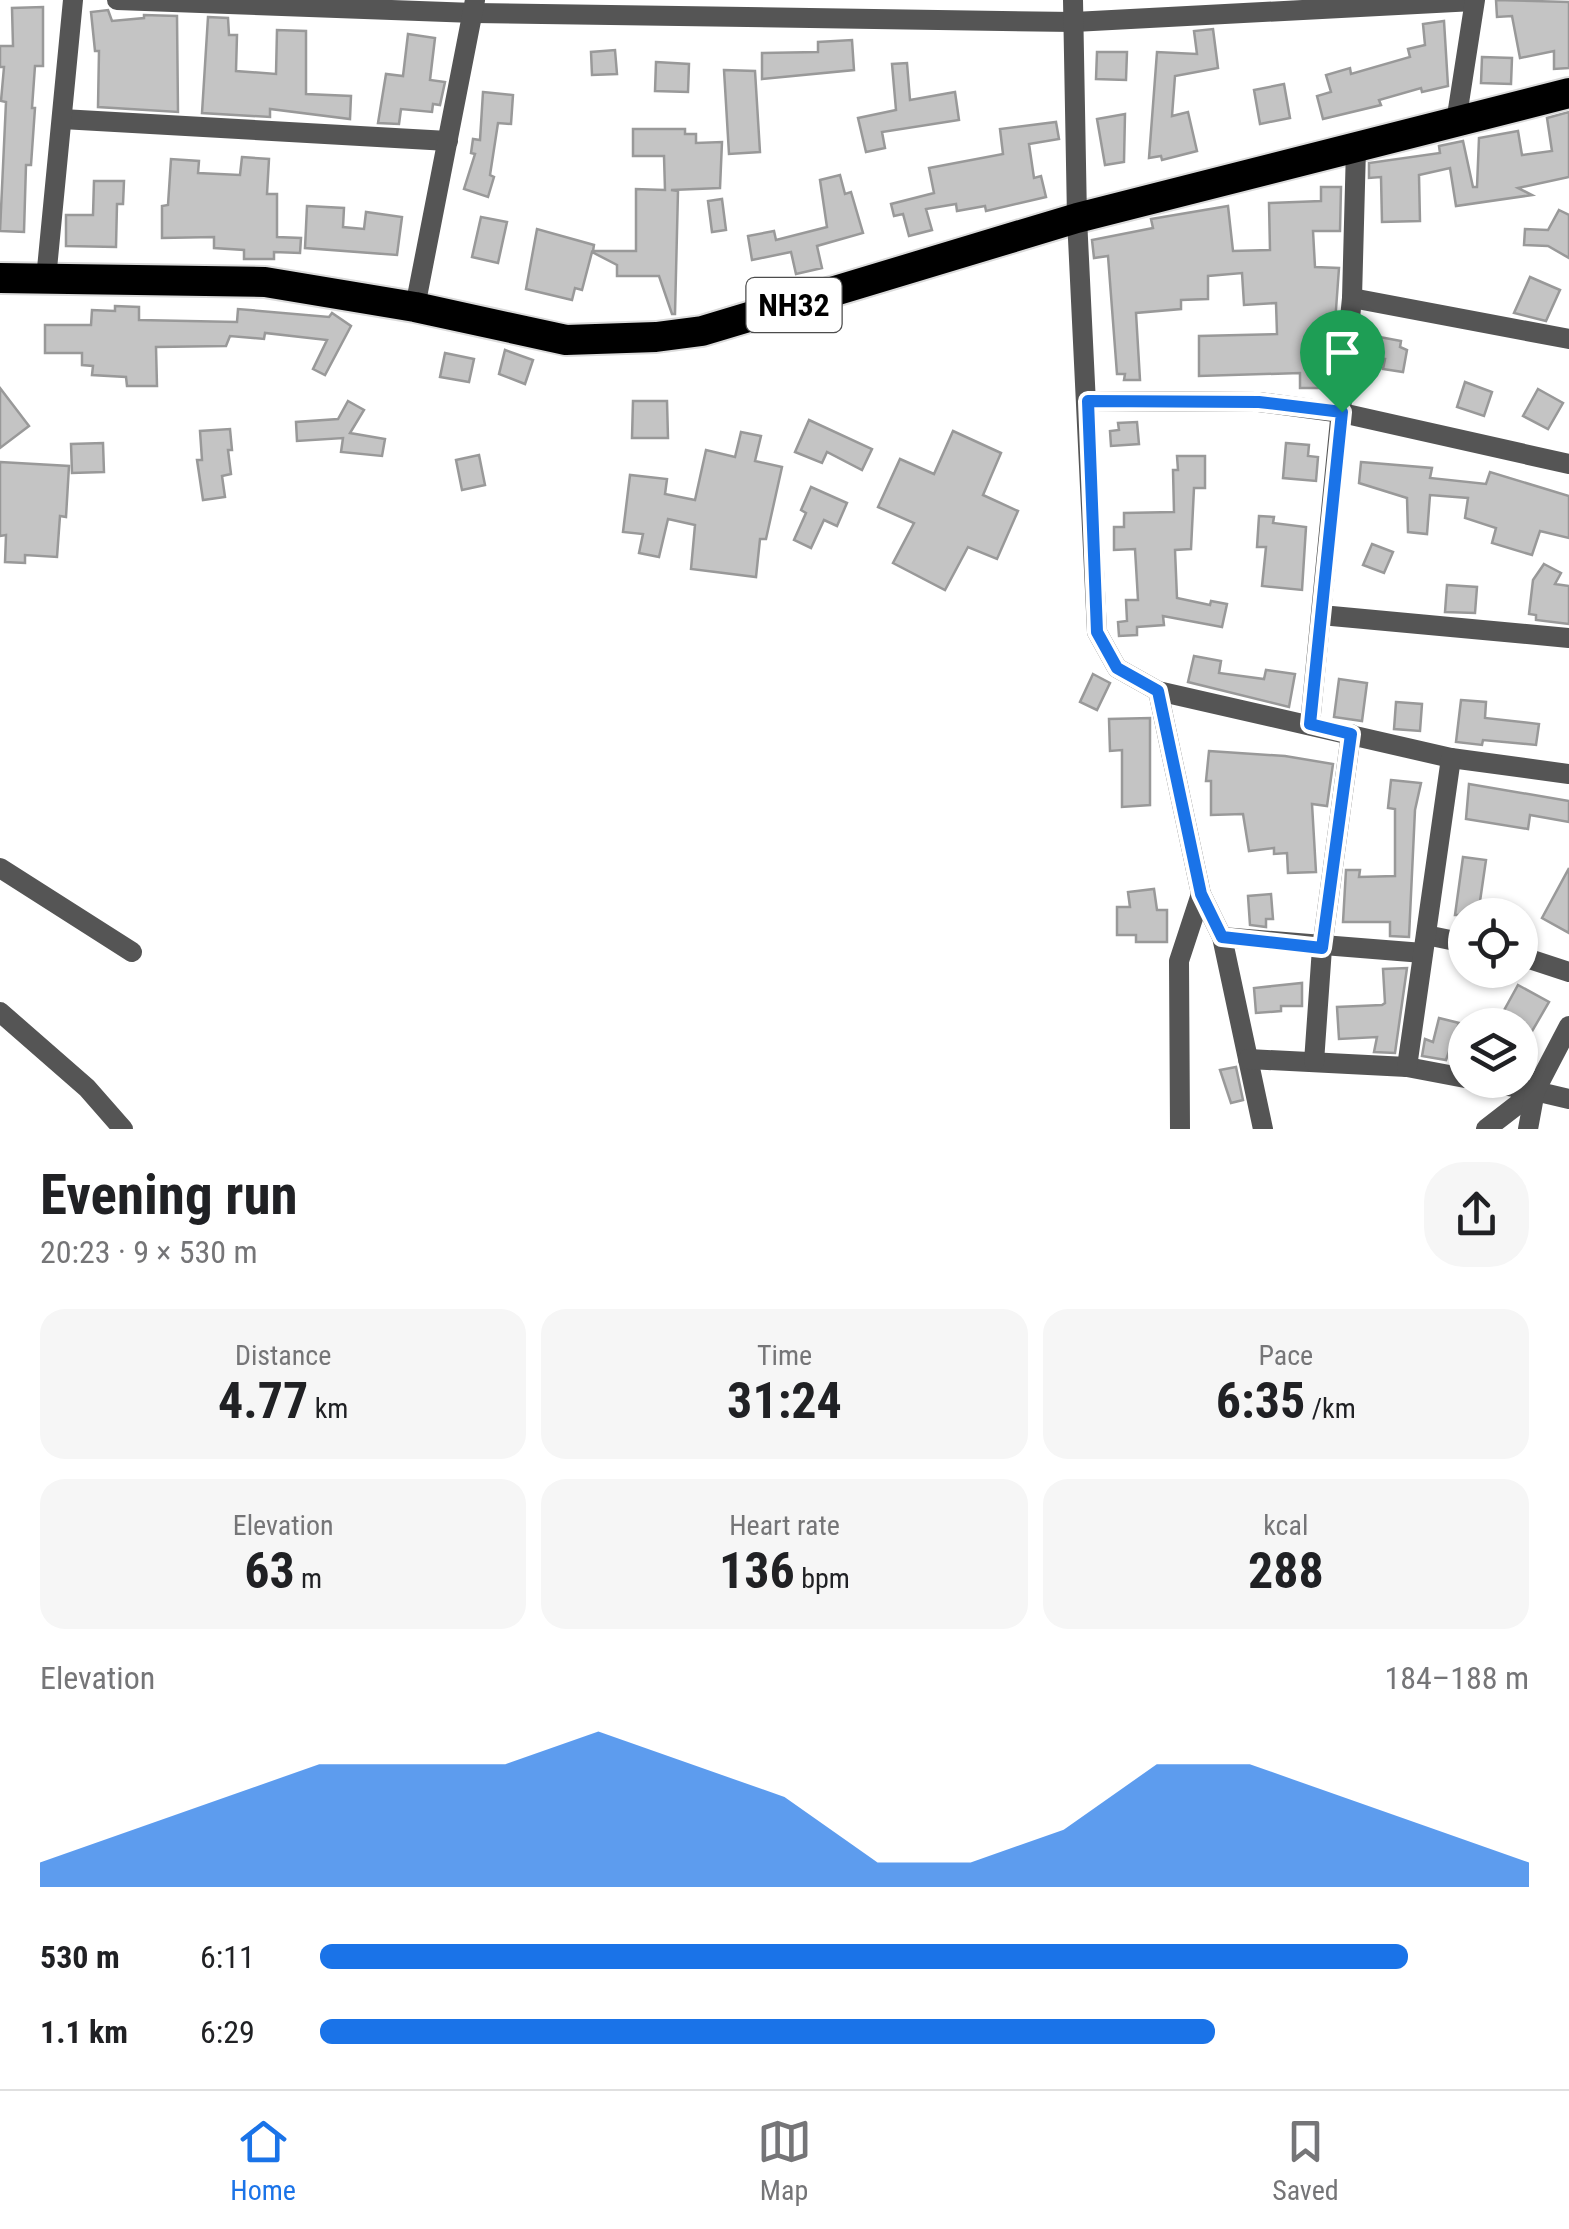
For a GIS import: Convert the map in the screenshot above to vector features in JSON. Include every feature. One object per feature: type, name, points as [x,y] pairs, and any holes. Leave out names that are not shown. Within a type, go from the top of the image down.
[{"type":"highway","name":"NH32","points":[[0,278],[265,282],[415,307],[566,340],[656,338],[702,331],[1077,218],[1569,93]]},
{"type":"street","points":[[46,279],[73,0]]},
{"type":"street","points":[[116,0],[1074,22],[1474,0],[1456,122]]},
{"type":"street","points":[[1073,0],[1077,218],[1097,632],[1117,668],[1158,691],[1451,758],[1569,774]]},
{"type":"street","points":[[415,307],[474,6]]},
{"type":"street","points":[[62,119],[448,141]]},
{"type":"street","points":[[1310,724],[1352,298],[1356,148]]},
{"type":"street","points":[[1352,298],[1569,340]]},
{"type":"street","points":[[1088,401],[1259,402],[1342,412],[1569,464]]},
{"type":"street","points":[[1321,615],[1569,638]]},
{"type":"street","points":[[1158,691],[1201,894],[1222,937],[1263,1129]]},
{"type":"street","points":[[1314,1062],[1322,948],[1351,734]]},
{"type":"street","points":[[1406,1067],[1451,758]]},
{"type":"street","points":[[0,868],[132,952]]},
{"type":"street","points":[[1180,1129],[1179,961],[1201,894]]},
{"type":"street","points":[[1222,937],[1322,948],[1448,943]]},
{"type":"street","points":[[1538,962],[1569,972]]},
{"type":"street","points":[[0,1012],[87,1088],[123,1129]]},
{"type":"street","points":[[1538,1086],[1569,1026]]},
{"type":"street","points":[[1248,1058],[1406,1067],[1448,1075]]},
{"type":"street","points":[[1538,1093],[1569,1098]]},
{"type":"street","points":[[1486,1129],[1527,1098]]},
{"type":"street","points":[[1528,1129],[1534,1098]]},
{"type":"building","points":[[1496,0],[1569,2],[1569,68],[1554,69],[1554,51],[1520,58],[1512,16],[1497,17]]},
{"type":"building","points":[[43,7],[43,66],[35,66],[24,232],[0,231],[6,102],[1,101],[4,67],[0,67],[0,46],[13,46],[12,8]]},
{"type":"building","points":[[108,10],[112,21],[144,15],[177,16],[178,112],[98,107],[99,51],[95,51],[91,12]]},
{"type":"building","points":[[208,17],[228,18],[229,35],[237,35],[236,71],[276,74],[277,30],[306,31],[306,94],[351,96],[350,119],[270,109],[270,117],[202,113]]},
{"type":"building","points":[[1444,21],[1448,86],[1422,92],[1421,88],[1379,100],[1381,105],[1323,119],[1317,96],[1331,92],[1326,75],[1350,68],[1351,74],[1410,57],[1408,49],[1425,45],[1423,24]]},
{"type":"building","points":[[1213,29],[1218,68],[1175,76],[1172,116],[1188,112],[1197,151],[1162,160],[1161,156],[1149,158],[1157,52],[1197,54],[1194,31]]},
{"type":"building","points":[[408,34],[435,38],[430,80],[445,82],[440,105],[433,104],[432,112],[401,109],[399,124],[378,123],[386,74],[403,76]]},
{"type":"building","points":[[852,40],[854,70],[762,79],[762,53],[818,52],[818,42]]},
{"type":"building","points":[[615,50],[617,74],[592,75],[591,52]]},
{"type":"building","points":[[1097,52],[1127,52],[1126,80],[1096,79]]},
{"type":"building","points":[[1482,57],[1512,58],[1511,84],[1481,83]]},
{"type":"building","points":[[656,62],[689,64],[688,92],[655,91]]},
{"type":"building","points":[[907,63],[910,100],[955,92],[959,120],[882,132],[885,148],[866,152],[858,118],[896,110],[892,64]]},
{"type":"building","points":[[724,70],[755,71],[760,152],[729,154]]},
{"type":"building","points":[[1284,84],[1290,118],[1260,124],[1254,90]]},
{"type":"building","points":[[483,92],[513,95],[511,124],[498,123],[490,175],[494,177],[488,197],[464,189],[475,154],[471,153],[473,139],[480,140]]},
{"type":"building","points":[[1569,112],[1569,177],[1518,188],[1532,195],[1456,206],[1450,168],[1419,175],[1420,221],[1382,222],[1381,177],[1369,178],[1369,163],[1440,153],[1439,146],[1463,141],[1473,187],[1477,187],[1479,138],[1518,131],[1522,155],[1552,151],[1547,118]]},
{"type":"building","points":[[1125,114],[1124,162],[1105,165],[1097,119]]},
{"type":"building","points":[[1056,122],[1059,139],[1029,144],[1034,178],[1041,176],[1046,197],[986,211],[985,206],[957,211],[956,204],[926,209],[932,230],[909,236],[903,214],[894,216],[891,204],[934,193],[929,168],[1003,154],[1000,129]]},
{"type":"building","points":[[633,129],[685,129],[685,134],[696,134],[696,143],[722,142],[720,188],[671,190],[678,191],[675,314],[659,276],[617,276],[617,265],[592,252],[582,290],[575,288],[572,300],[526,289],[537,229],[594,245],[593,251],[636,251],[636,189],[665,190],[664,156],[633,156]]},
{"type":"building","points":[[242,157],[269,159],[267,194],[277,194],[277,237],[301,238],[300,253],[274,252],[274,259],[244,259],[244,250],[214,248],[214,237],[162,238],[162,206],[168,205],[171,159],[199,161],[198,173],[240,175]]},
{"type":"building","points":[[840,175],[845,194],[851,192],[863,233],[817,246],[822,268],[796,274],[791,252],[752,260],[748,236],[774,231],[776,240],[827,227],[820,180]]},
{"type":"building","points":[[94,181],[124,181],[123,204],[117,204],[116,247],[66,246],[66,215],[93,215]]},
{"type":"building","points":[[1321,187],[1341,187],[1340,231],[1313,231],[1315,267],[1339,268],[1333,351],[1328,351],[1328,388],[1300,388],[1300,373],[1199,376],[1199,336],[1277,334],[1276,303],[1244,305],[1242,273],[1208,276],[1208,299],[1181,300],[1181,309],[1136,313],[1140,380],[1124,380],[1125,374],[1117,374],[1108,256],[1094,258],[1092,240],[1153,228],[1151,219],[1228,206],[1233,251],[1270,250],[1269,203],[1321,201]]},
{"type":"building","points":[[722,199],[726,230],[712,232],[708,201]]},
{"type":"building","points":[[307,206],[344,208],[343,227],[364,229],[366,212],[402,217],[397,255],[305,248]]},
{"type":"building","points":[[1559,210],[1569,215],[1569,258],[1548,246],[1524,245],[1525,229],[1548,230]]},
{"type":"building","points":[[481,217],[507,222],[498,263],[472,257]]},
{"type":"building","points":[[1530,277],[1560,290],[1546,321],[1514,313]]},
{"type":"building","points":[[115,306],[139,307],[139,320],[237,322],[238,309],[329,317],[332,313],[351,326],[325,375],[313,369],[327,340],[265,333],[264,339],[230,336],[226,346],[156,347],[157,386],[127,386],[126,377],[92,375],[93,366],[82,365],[82,353],[45,353],[45,325],[91,325],[92,310],[115,311]]},
{"type":"building","points":[[1369,335],[1401,341],[1400,347],[1407,350],[1403,372],[1383,369],[1385,359],[1365,355]]},
{"type":"building","points":[[505,350],[533,360],[525,384],[499,374]]},
{"type":"building","points":[[445,353],[474,359],[469,382],[440,377]]},
{"type":"building","points":[[1465,382],[1492,392],[1484,416],[1457,407]]},
{"type":"building","points":[[0,388],[29,426],[0,448]]},
{"type":"building","points":[[1538,389],[1563,403],[1548,429],[1523,416]]},
{"type":"building","points":[[348,401],[364,410],[350,433],[385,439],[382,456],[341,452],[343,438],[297,441],[296,422],[338,419]]},
{"type":"building","points":[[633,401],[667,401],[668,438],[632,438]]},
{"type":"building","points":[[809,420],[872,449],[862,470],[827,452],[822,463],[795,452]]},
{"type":"building","points":[[1137,422],[1139,444],[1111,446],[1110,431],[1119,430],[1118,423]]},
{"type":"building","points":[[230,429],[231,474],[222,476],[225,497],[203,500],[197,460],[202,460],[200,431]]},
{"type":"building","points":[[953,431],[1001,453],[983,495],[1018,511],[997,559],[968,547],[945,590],[893,563],[914,523],[878,507],[900,459],[934,474]]},
{"type":"building","points":[[741,432],[761,436],[755,461],[782,467],[766,539],[760,539],[756,577],[691,569],[695,525],[668,519],[659,557],[639,553],[643,534],[623,532],[630,475],[667,479],[665,494],[695,500],[706,450],[735,457]]},
{"type":"building","points":[[103,443],[104,472],[72,473],[71,444]]},
{"type":"building","points":[[1286,443],[1309,445],[1308,456],[1318,457],[1316,481],[1283,478]]},
{"type":"building","points":[[479,455],[485,485],[462,490],[456,460]]},
{"type":"building","points":[[1177,456],[1205,456],[1205,488],[1194,488],[1191,549],[1175,550],[1177,598],[1210,605],[1211,601],[1227,604],[1222,627],[1163,616],[1164,625],[1137,627],[1137,635],[1119,636],[1118,622],[1127,621],[1126,600],[1138,600],[1135,549],[1114,550],[1114,527],[1124,527],[1124,513],[1174,512],[1173,470],[1178,470]]},
{"type":"building","points":[[0,462],[69,466],[66,517],[60,516],[57,557],[25,555],[25,563],[5,562],[6,535],[0,536]]},
{"type":"building","points":[[1361,462],[1432,468],[1430,478],[1486,484],[1490,472],[1569,496],[1569,538],[1540,531],[1532,555],[1492,543],[1496,528],[1465,518],[1468,498],[1430,495],[1427,534],[1408,532],[1407,498],[1359,483]]},
{"type":"building","points":[[811,487],[847,503],[837,526],[824,520],[811,548],[794,540],[806,513],[801,510]]},
{"type":"building","points":[[1259,516],[1274,517],[1273,523],[1306,527],[1302,590],[1262,586],[1266,547],[1257,547]]},
{"type":"building","points":[[1372,544],[1393,552],[1384,573],[1363,565]]},
{"type":"building","points":[[1544,564],[1561,573],[1555,584],[1569,586],[1569,624],[1536,620],[1536,615],[1529,614],[1533,580]]},
{"type":"building","points":[[1447,585],[1477,587],[1475,613],[1445,612]]},
{"type":"building","points":[[1194,656],[1221,661],[1219,673],[1264,679],[1266,670],[1295,674],[1289,707],[1188,682]]},
{"type":"building","points":[[1093,674],[1110,683],[1097,710],[1080,702]]},
{"type":"building","points":[[1339,679],[1367,683],[1362,721],[1334,717]]},
{"type":"building","points":[[1461,700],[1486,702],[1485,718],[1539,724],[1536,745],[1483,740],[1482,745],[1456,742]]},
{"type":"building","points":[[1396,702],[1422,704],[1420,731],[1394,729]]},
{"type":"building","points":[[1150,718],[1150,805],[1122,807],[1122,750],[1110,751],[1109,719]]},
{"type":"building","points":[[1209,751],[1333,764],[1327,806],[1312,804],[1316,872],[1288,873],[1287,853],[1274,854],[1274,848],[1249,851],[1243,814],[1211,815],[1211,781],[1206,781]]},
{"type":"building","points":[[1391,780],[1421,783],[1415,810],[1409,937],[1390,936],[1390,922],[1343,922],[1346,870],[1360,870],[1359,877],[1395,876],[1395,809],[1388,808]]},
{"type":"building","points":[[1469,784],[1569,801],[1569,822],[1530,815],[1528,829],[1466,819]]},
{"type":"building","points":[[1463,857],[1486,860],[1480,898],[1457,898]]},
{"type":"building","points":[[1569,868],[1569,933],[1542,918]]},
{"type":"building","points":[[1154,889],[1157,910],[1167,910],[1167,942],[1136,942],[1136,935],[1117,935],[1117,907],[1130,907],[1128,892]]},
{"type":"building","points":[[1271,894],[1273,919],[1266,919],[1266,927],[1250,925],[1248,896]]},
{"type":"building","points":[[1407,968],[1395,1053],[1374,1052],[1377,1037],[1339,1039],[1337,1007],[1382,1005],[1383,969]]},
{"type":"building","points":[[1302,983],[1302,1006],[1281,1006],[1281,1011],[1256,1013],[1254,988]]},
{"type":"building","points":[[1516,988],[1549,1002],[1538,1021],[1538,1008],[1505,1008]]},
{"type":"building","points":[[1439,1018],[1448,1020],[1446,1060],[1422,1056],[1425,1039],[1433,1042]]},
{"type":"building","points":[[1236,1067],[1243,1100],[1231,1103],[1220,1070]]},
{"type":"route","points":[[1088,401],[1259,402],[1342,412],[1310,724],[1351,734],[1322,948],[1222,937],[1201,894],[1158,691],[1117,668],[1097,632],[1088,401]]}]
